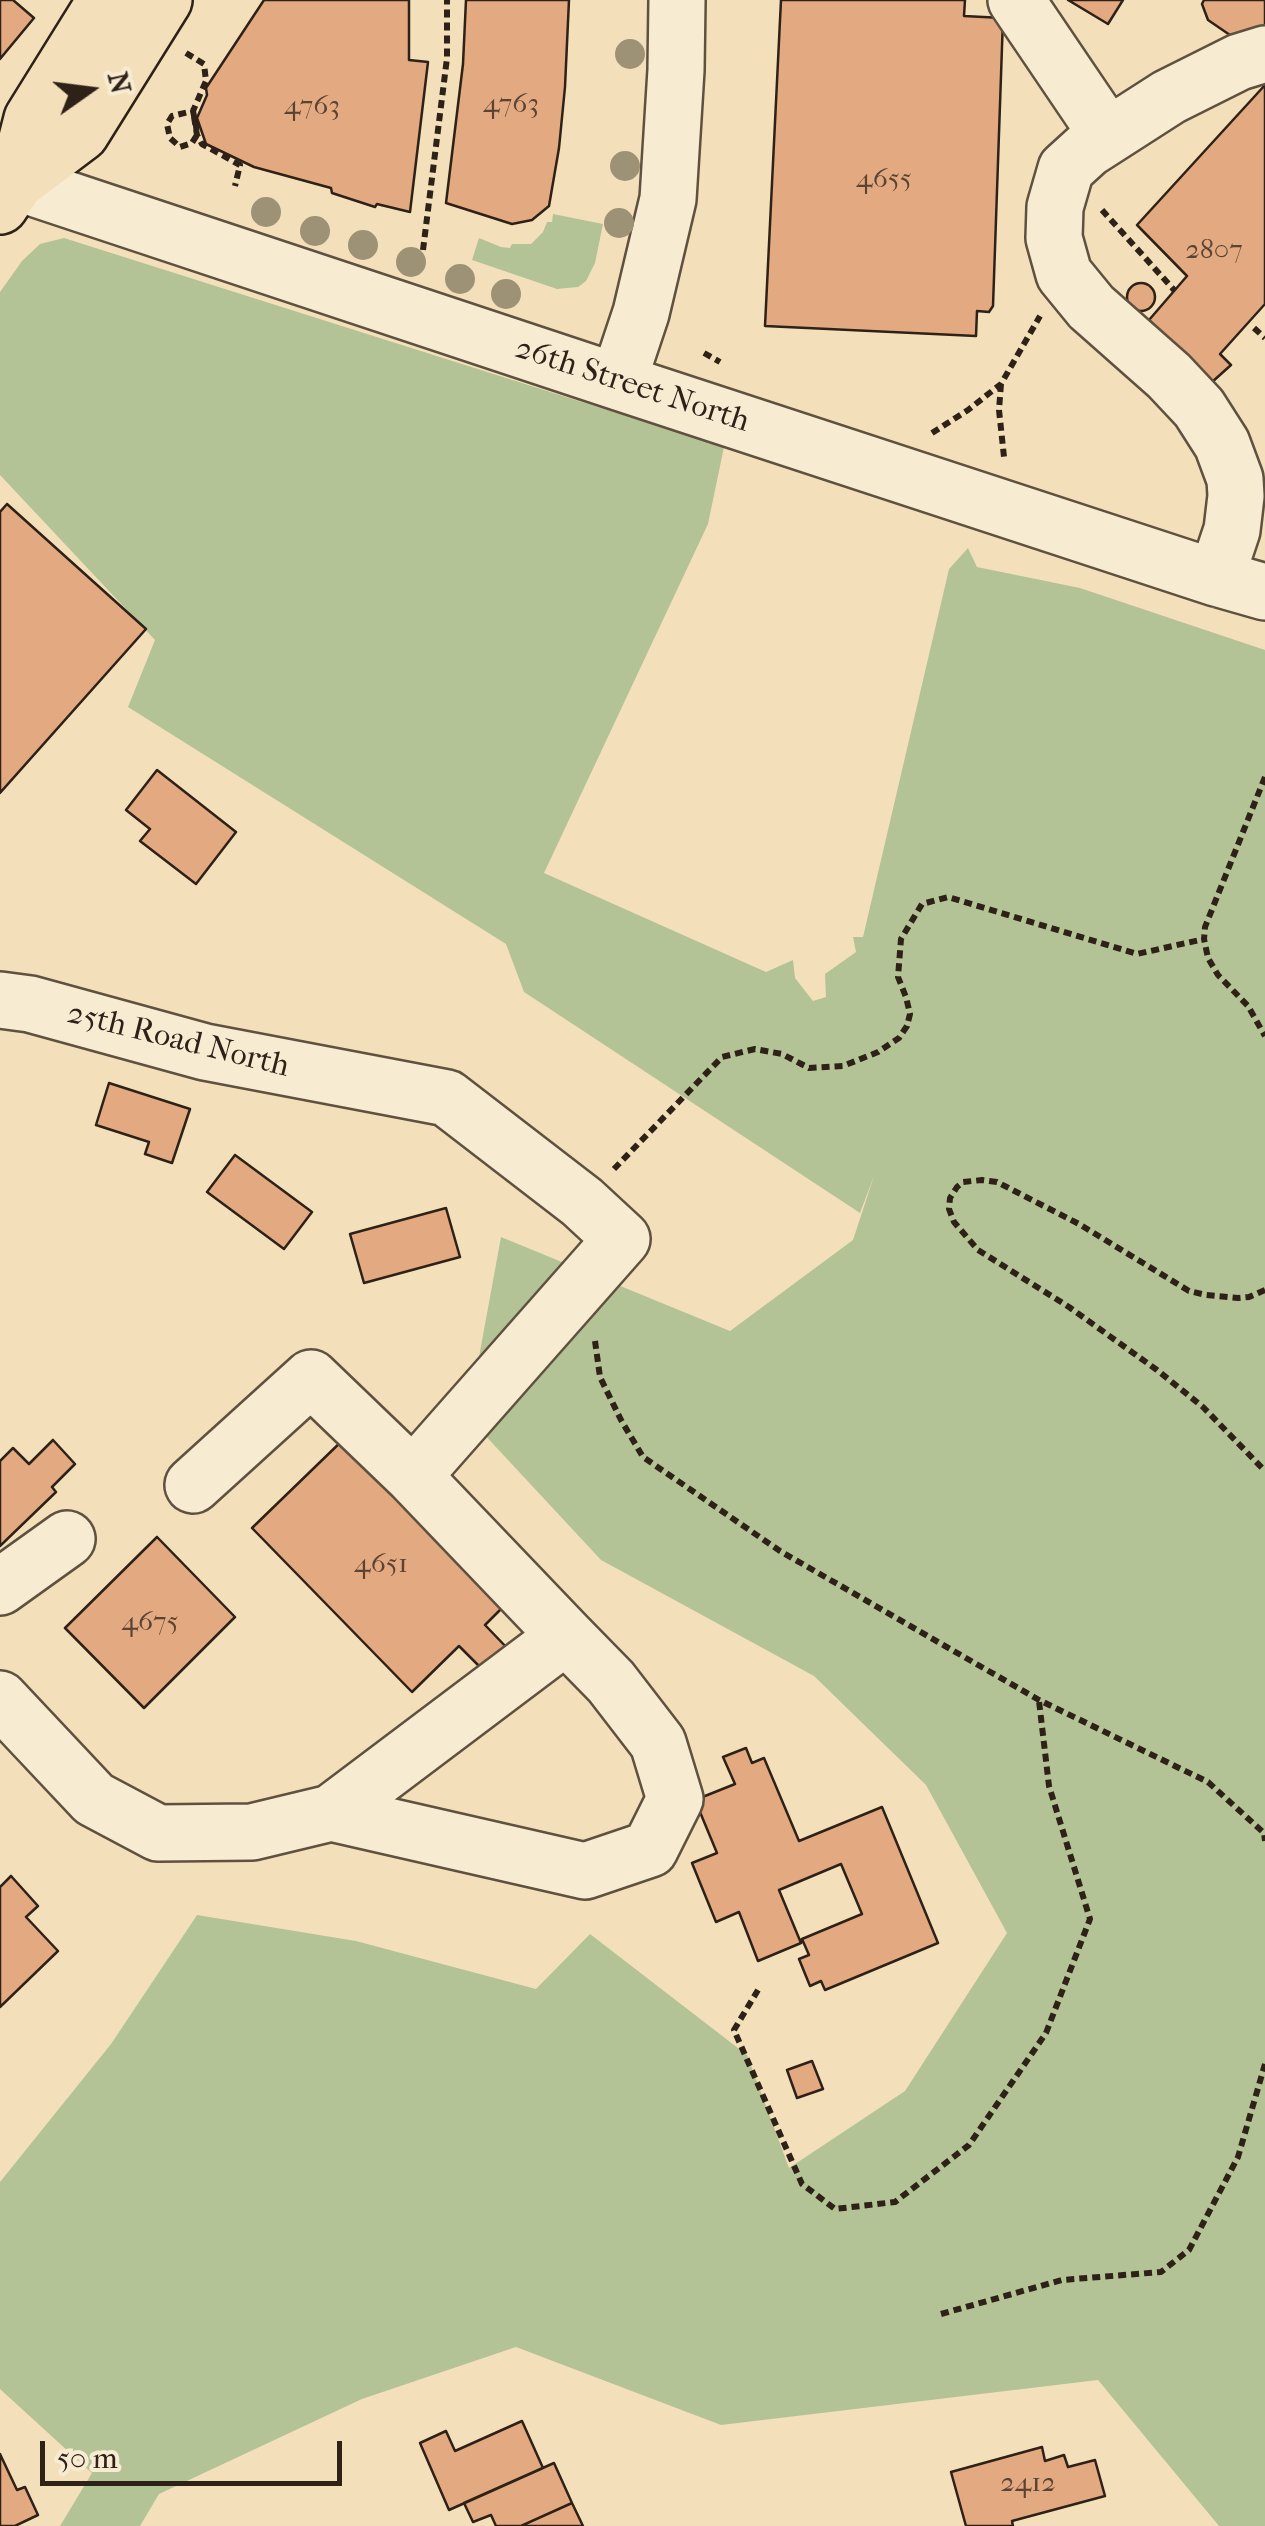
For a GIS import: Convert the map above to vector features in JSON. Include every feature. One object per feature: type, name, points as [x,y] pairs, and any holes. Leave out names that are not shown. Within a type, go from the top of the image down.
[{"type":"main road","points":[[5,188],[32,119],[106,0]]},
{"type":"main road","points":[[5,188],[80,133],[164,0]]},
{"type":"street","points":[[618,382],[641,313],[668,198],[677,0]]},
{"type":"street","points":[[1016,0],[1071,152],[1055,207],[1054,238],[1064,274],[1091,307],[1114,352],[1170,376],[1200,408],[1222,444],[1235,479],[1250,502],[1232,530],[1240,584]]},
{"type":"street","points":[[1071,152],[1169,97],[1239,62],[1265,54]]},
{"type":"street","name":"26th Street North","points":[[5,188],[1240,584]]},
{"type":"street","name":"25th Road North","points":[[0,1000],[30,1004],[205,1052],[447,1098],[582,1202],[622,1239],[586,1282]]},
{"type":"street","points":[[413,1476],[586,1282]]},
{"type":"street","points":[[192,1486],[311,1378],[413,1476],[611,1682],[658,1743],[675,1799],[650,1849],[585,1871],[331,1813]]},
{"type":"street","points":[[0,1587],[67,1540]]},
{"type":"street","points":[[0,1698],[94,1800],[158,1833],[252,1832],[331,1813],[566,1636]]},
{"type":"path","points":[[424,250],[447,58],[447,0]]},
{"type":"path","points":[[185,52],[204,64],[206,80],[193,111],[197,135],[202,144],[240,166],[235,186]]},
{"type":"path","points":[[193,111],[172,116],[167,124],[170,138],[180,147],[192,143],[197,135]]},
{"type":"path","points":[[1071,152],[1175,291]]},
{"type":"path","points":[[1004,457],[999,410],[1002,384],[1064,274]]},
{"type":"path","points":[[1254,328],[1265,338]]},
{"type":"path","points":[[932,433],[1002,384]]},
{"type":"path","points":[[1265,777],[1204,927],[1208,958],[1218,975],[1248,1006],[1265,1036]]},
{"type":"path","points":[[582,1202],[722,1057],[755,1049],[782,1054],[809,1068],[843,1066],[878,1052],[899,1038],[910,1014],[898,977],[900,938],[922,904],[948,896],[1137,954],[1204,940]]},
{"type":"path","points":[[1265,1290],[1238,1298],[1206,1296],[1189,1290],[1079,1224],[997,1182],[964,1182],[950,1198],[954,1222],[978,1250],[1069,1307],[1158,1370],[1203,1407],[1265,1471]]},
{"type":"path","points":[[586,1282],[597,1305],[595,1336],[600,1377],[643,1457],[780,1550],[1039,1700],[1208,1782],[1264,1833],[1265,1841]]},
{"type":"path","points":[[758,1990],[734,2030],[802,2184],[835,2209],[895,2202],[969,2145],[1046,2034],[1090,1919],[1049,1786],[1039,1700]]},
{"type":"path","points":[[941,2314],[1062,2280],[1160,2272],[1189,2250],[1238,2157],[1265,2064]]},
{"type":"green space","points":[[553,214],[603,224],[595,263],[586,281],[578,287],[557,289],[472,260],[479,238],[501,247],[531,244],[547,222],[552,222]]},
{"type":"green space","points":[[64,238],[724,447],[708,524],[544,873],[766,972],[793,960],[795,978],[813,1001],[826,997],[825,974],[856,952],[853,937],[863,937],[949,569],[968,548],[977,567],[1080,588],[1265,650],[1265,2526],[1219,2526],[1098,2380],[721,2425],[516,2347],[362,2399],[159,2494],[140,2526],[60,2526],[92,2473],[0,2389],[0,2182],[111,2044],[197,1915],[356,1941],[536,1989],[590,1934],[747,2055],[789,2168],[905,2091],[1007,1933],[926,1785],[814,1676],[601,1560],[468,1417],[501,1237],[730,1331],[853,1240],[874,1176],[860,1213],[524,992],[506,944],[128,707],[155,640],[0,475],[0,292],[40,244]]},
{"type":"building","points":[[0,0],[13,0],[34,18],[0,59]]},
{"type":"building","points":[[264,0],[409,0],[409,60],[428,62],[410,212],[377,204],[375,207],[332,193],[331,188],[254,167],[206,144],[197,118],[206,88]]},
{"type":"building","points":[[466,0],[569,0],[559,148],[549,206],[532,220],[512,224],[446,203],[463,64]]},
{"type":"building","points":[[781,0],[965,0],[964,16],[1003,18],[993,306],[989,312],[977,311],[976,336],[765,326]]},
{"type":"building","points":[[1068,0],[1123,0],[1108,24]]},
{"type":"building","points":[[1204,0],[1265,0],[1265,38],[1246,46],[1208,20]]},
{"type":"building","points":[[1265,85],[1265,304],[1220,354],[1231,365],[1211,383],[1149,320],[1187,276],[1137,225]]},
{"type":"building","points":[[1141,283],[1151,287],[1155,297],[1151,307],[1141,311],[1131,307],[1127,297],[1131,287]]},
{"type":"building","points":[[7,504],[146,629],[0,793],[0,512]]},
{"type":"building","points":[[157,770],[236,832],[196,884],[140,841],[150,829],[126,810]]},
{"type":"building","points":[[109,1083],[190,1109],[172,1163],[145,1154],[149,1142],[96,1125]]},
{"type":"building","points":[[235,1155],[312,1212],[284,1249],[207,1192]]},
{"type":"building","points":[[446,1208],[460,1257],[364,1283],[350,1234]]},
{"type":"building","points":[[347,1436],[508,1602],[485,1625],[510,1651],[487,1674],[459,1646],[412,1692],[252,1528]]},
{"type":"building","points":[[53,1440],[75,1464],[52,1487],[56,1492],[0,1546],[0,1461],[13,1448],[29,1464]]},
{"type":"building","points":[[157,1537],[235,1617],[144,1708],[65,1628]]},
{"type":"building","points":[[746,1748],[752,1763],[764,1758],[799,1841],[882,1807],[938,1943],[825,1990],[821,1981],[810,1986],[799,1959],[809,1955],[802,1939],[862,1914],[841,1864],[779,1890],[801,1943],[758,1961],[739,1912],[716,1922],[692,1863],[717,1853],[695,1800],[735,1784],[723,1757]]},
{"type":"building","points":[[11,1876],[38,1906],[26,1917],[58,1951],[0,2007],[0,1887]]},
{"type":"building","points":[[812,2061],[823,2089],[797,2098],[787,2070]]},
{"type":"building","points":[[522,2421],[543,2468],[449,2510],[420,2443],[446,2431],[455,2451]]},
{"type":"building","points":[[1042,2447],[1045,2461],[1064,2455],[1068,2467],[1095,2460],[1105,2496],[1012,2521],[1013,2526],[966,2526],[951,2472]]},
{"type":"building","points":[[0,2454],[17,2490],[25,2487],[38,2515],[15,2526],[0,2526]]},
{"type":"building","points":[[554,2463],[572,2503],[521,2526],[496,2526],[491,2515],[473,2522],[464,2503]]},
{"type":"building","points":[[572,2503],[583,2526],[521,2526]]}]
